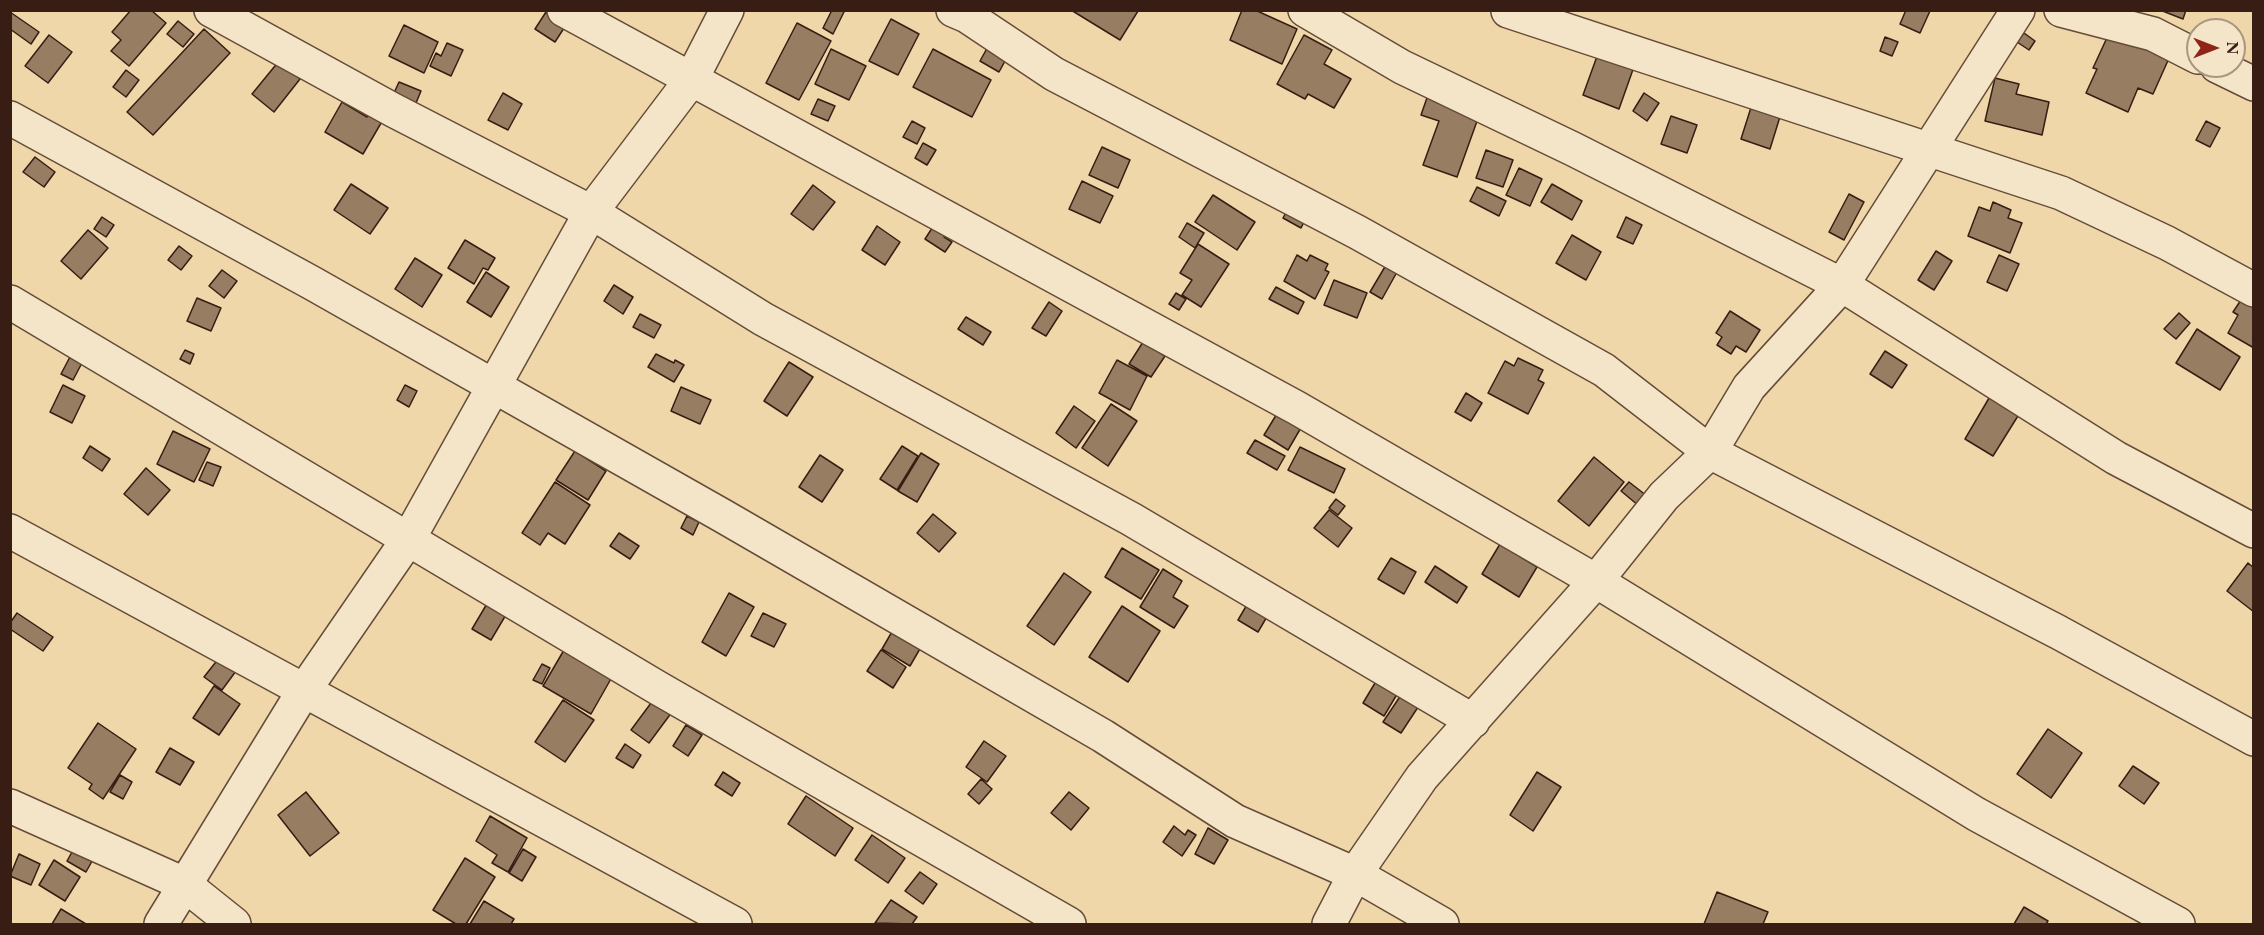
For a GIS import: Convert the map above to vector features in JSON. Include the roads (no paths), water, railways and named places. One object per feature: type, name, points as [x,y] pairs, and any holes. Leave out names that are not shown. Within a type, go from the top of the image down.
[{"type":"street","points":[[211,10],[393,110],[591,212],[764,319],[1131,519],[1473,721]]},
{"type":"street","points":[[564,10],[1297,408],[1596,581],[1976,814],[2178,924]]},
{"type":"street","points":[[161,924],[303,692],[409,538],[591,212],[691,80],[727,10]]},
{"type":"street","points":[[952,10],[967,16],[1054,74],[1357,232],[1604,370],[1710,452],[2058,632],[2253,739]]},
{"type":"street","points":[[1305,10],[1402,68],[1573,149],[1842,285],[2116,458],[2253,531]]},
{"type":"street","points":[[1329,924],[1355,874],[1422,777],[1596,581],[1664,496],[1710,452],[1749,387],[1842,285],[2018,10]]},
{"type":"street","points":[[2061,10],[2153,34],[2186,51]]},
{"type":"street","points":[[1508,11],[1929,152],[2061,193],[2167,243],[2253,290]]},
{"type":"street","points":[[10,118],[492,386],[1093,730],[1235,821],[1355,874],[1442,924]]},
{"type":"street","points":[[10,302],[668,694],[1068,924]]},
{"type":"street","points":[[10,531],[303,692],[735,924]]},
{"type":"street","points":[[10,806],[184,884],[234,924]]}]
